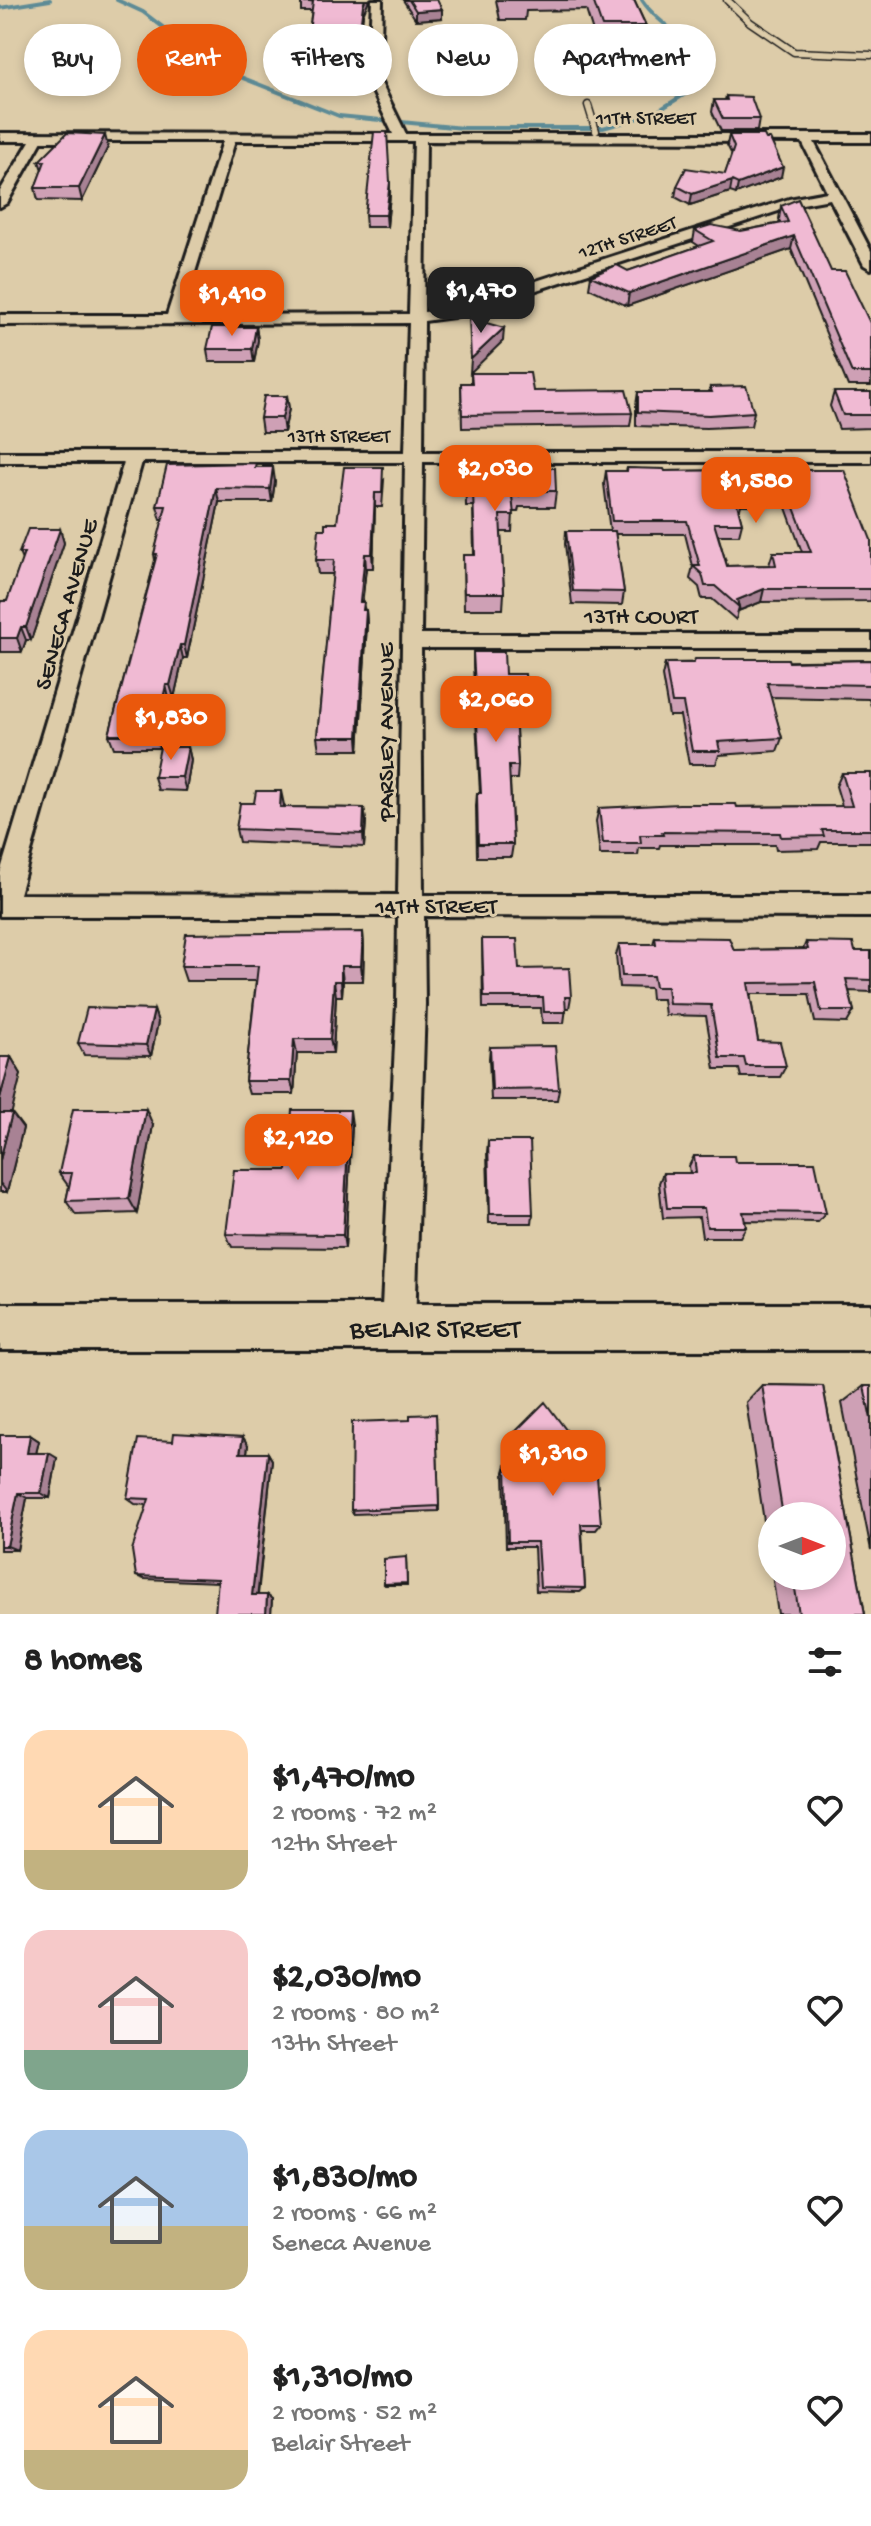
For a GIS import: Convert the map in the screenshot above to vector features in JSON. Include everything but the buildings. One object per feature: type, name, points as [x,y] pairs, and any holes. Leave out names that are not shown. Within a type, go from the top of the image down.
[{"type":"street","points":[[377,0],[374,81],[390,113],[407,134]]},
{"type":"street","name":"11TH STREET","points":[[0,137],[230,137],[596,130],[871,138]]},
{"type":"street","name":"PARSLEY AVENUE","points":[[398,1327],[407,1137],[410,641],[417,318],[407,134]]},
{"type":"street","points":[[0,203],[38,137]]},
{"type":"street","points":[[173,320],[230,137]]},
{"type":"street","points":[[806,138],[871,265]]},
{"type":"street","name":"12TH STREET","points":[[0,320],[417,318],[487,303],[794,202],[835,194]]},
{"type":"street","name":"13TH STREET","points":[[0,457],[871,457]]},
{"type":"street","name":"SENECA AVENUE","points":[[2,905],[135,457]]},
{"type":"street","name":"13TH COURT","points":[[410,641],[871,641]]},
{"type":"street","name":"14TH STREET","points":[[2,905],[871,906]]},
{"type":"street","name":"BELAIR STREET","points":[[0,1327],[871,1327]]},
{"type":"lane","points":[[727,0],[750,22],[794,52],[871,55]]},
{"type":"lane","points":[[588,105],[596,130]]},
{"type":"waterway","points":[[0,8],[50,0]]},
{"type":"waterway","points":[[117,0],[143,12],[215,67],[339,116],[463,128],[603,128],[653,114],[690,91],[712,71],[697,51],[642,0]]}]
